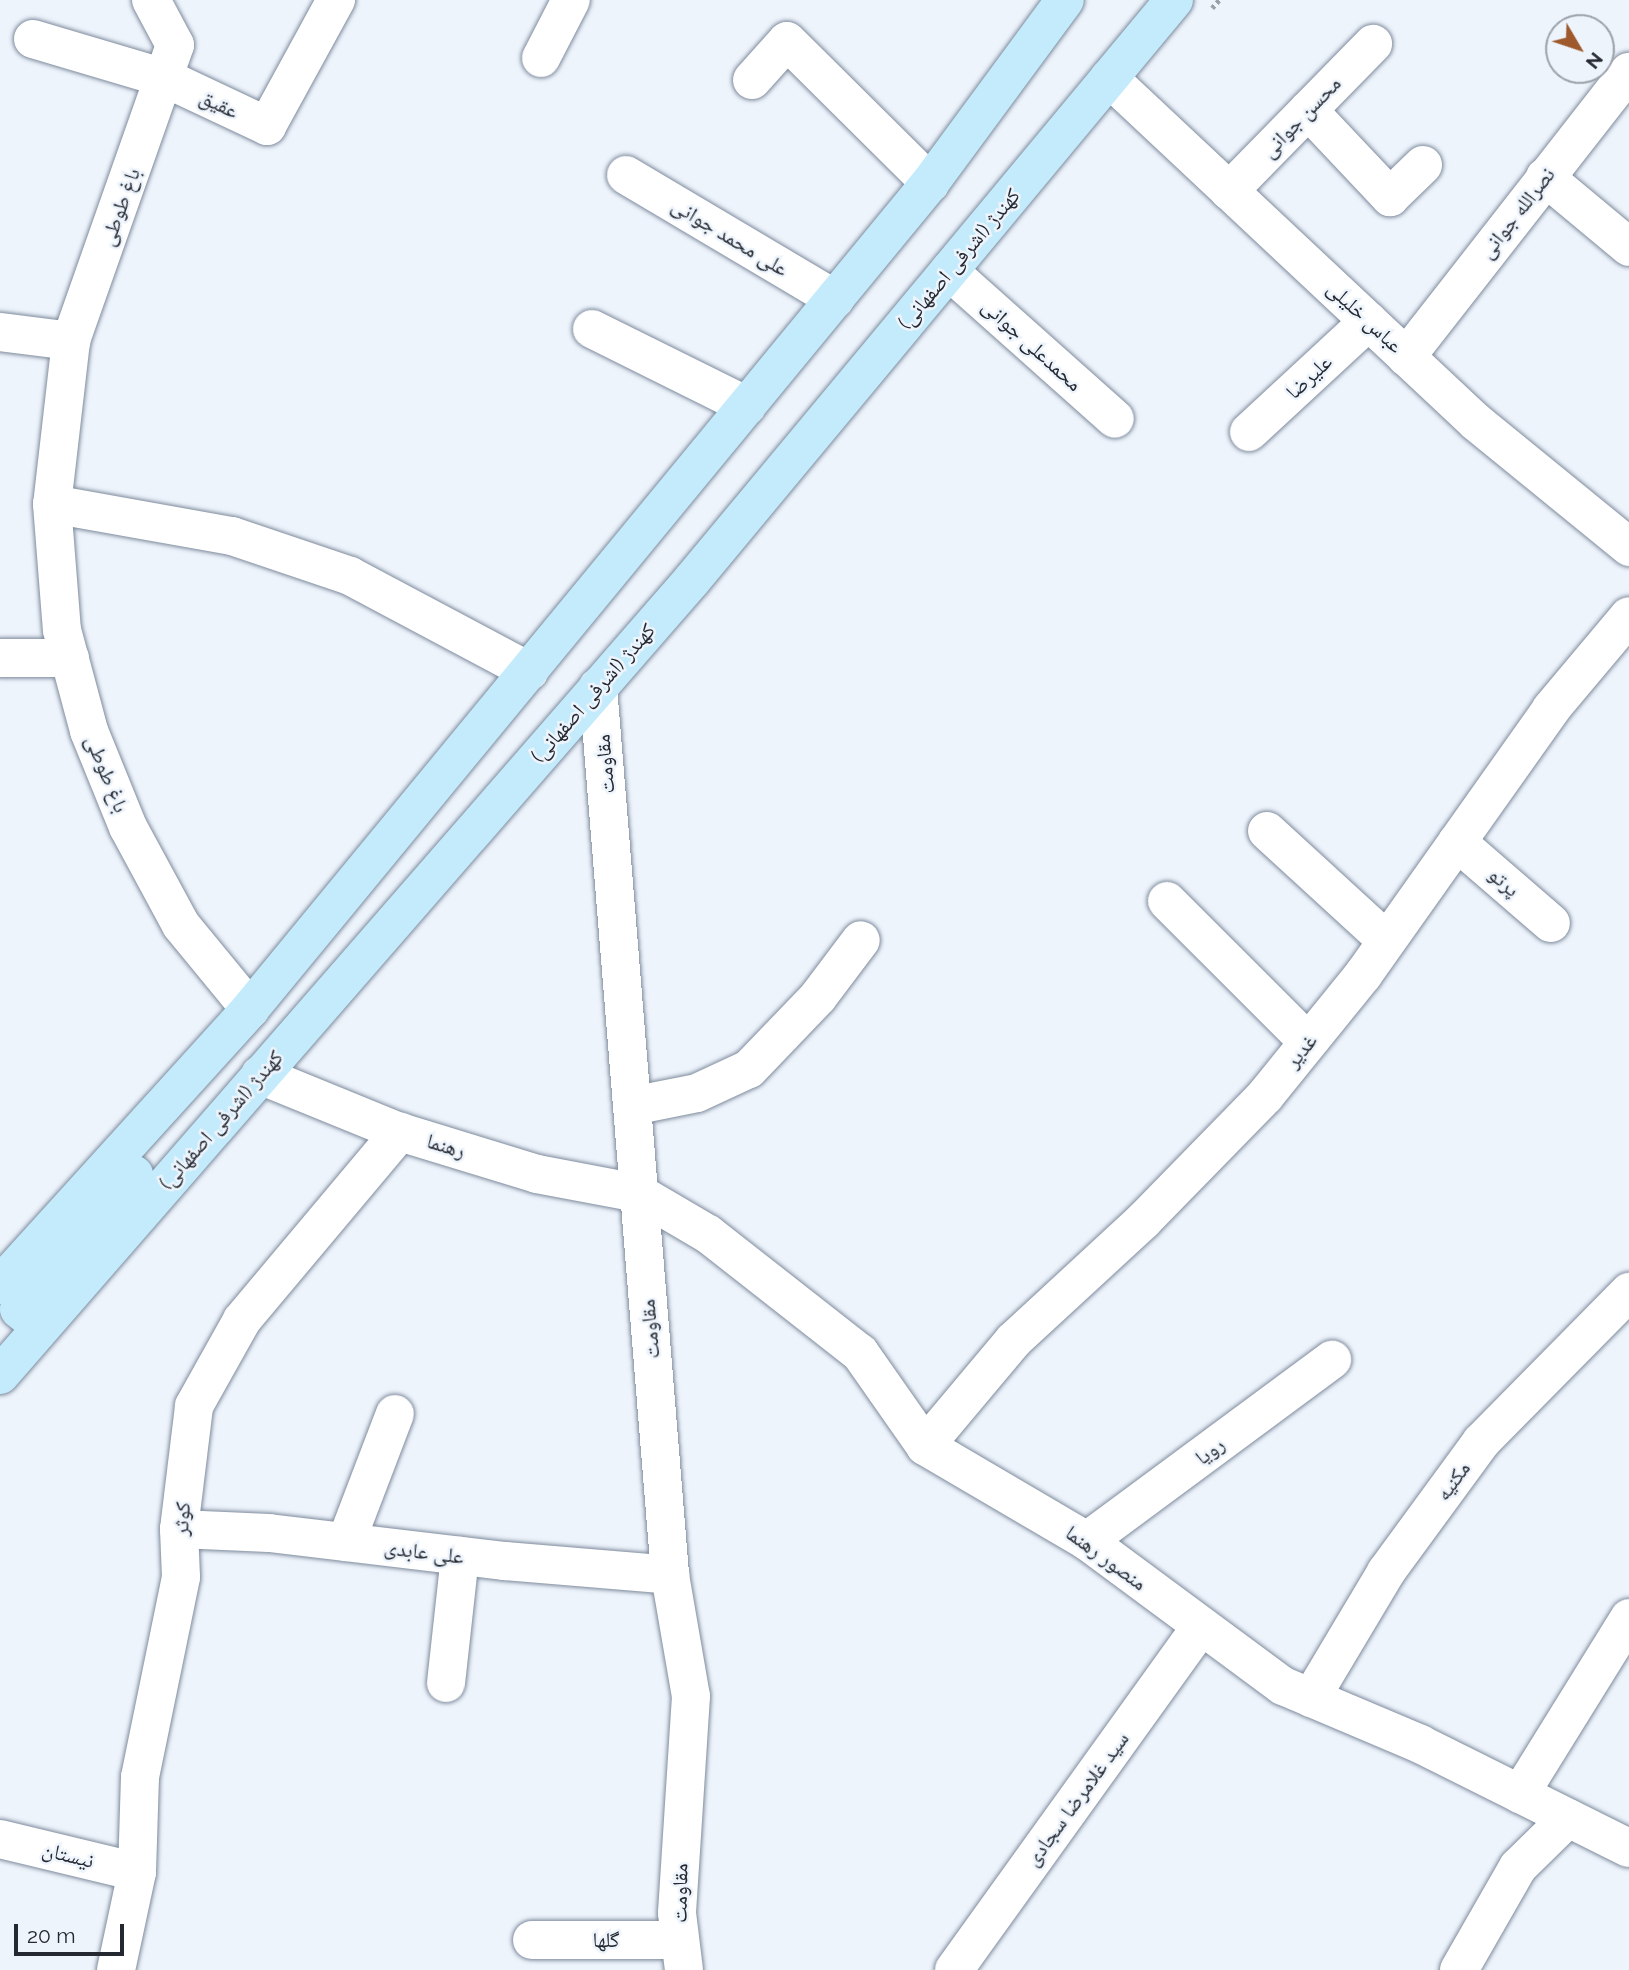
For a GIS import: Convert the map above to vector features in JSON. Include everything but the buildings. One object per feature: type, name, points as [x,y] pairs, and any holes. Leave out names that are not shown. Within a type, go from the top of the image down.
[{"type":"main road","points":[[0,1285],[177,1094],[250,1009],[930,183],[1065,0]]},
{"type":"main road","name":"کهندژ (اشرفی اصفهانی)","points":[[0,1374],[598,687],[1174,0]]},
{"type":"main road","points":[[41,1327],[19,1309],[145,1161],[170,1121],[177,1094]]},
{"type":"street","name":"باغ طوطی","points":[[150,0],[175,45],[71,341],[52,504],[62,630],[89,731],[128,827],[181,925],[250,1009]]},
{"type":"street","name":"عقیق","points":[[33,39],[165,78],[267,126],[336,0]]},
{"type":"street","points":[[541,58],[571,0]]},
{"type":"street","points":[[751,80],[787,41],[930,183]]},
{"type":"street","name":"محسن جوانی","points":[[1229,191],[1373,44]]},
{"type":"street","name":"نصرالله جوانی","points":[[1406,357],[1629,72]]},
{"type":"street","name":"عباس خلیلی","points":[[1109,78],[1476,422],[1629,547]]},
{"type":"street","points":[[1308,110],[1390,197],[1423,165]]},
{"type":"street","name":"علی محمد جوانی","points":[[626,175],[835,299]]},
{"type":"street","points":[[1545,177],[1629,247]]},
{"type":"street","name":"محمدعلی جوانی","points":[[949,271],[1115,419]]},
{"type":"street","name":"علیرضا","points":[[1249,432],[1369,321]]},
{"type":"street","points":[[592,329],[747,406]]},
{"type":"street","points":[[0,332],[71,341]]},
{"type":"street","points":[[52,504],[232,536],[350,576],[529,671]]},
{"type":"street","name":"غدیر","points":[[925,1446],[1014,1340],[1143,1221],[1265,1096],[1386,940],[1551,709],[1629,616]]},
{"type":"street","points":[[0,658],[70,658]]},
{"type":"street","name":"مقاومت","points":[[598,687],[670,1575],[691,1696],[677,1913],[682,1955]]},
{"type":"street","points":[[1267,831],[1386,940]]},
{"type":"street","name":"پرتو","points":[[1457,842],[1552,923]]},
{"type":"street","points":[[1167,901],[1308,1042]]},
{"type":"street","points":[[632,1106],[697,1093],[749,1069],[818,997],[861,940]]},
{"type":"street","name":"رهنما","points":[[260,1075],[400,1132],[537,1174],[638,1193]]},
{"type":"street","name":"کوثر","points":[[116,1970],[137,1872],[140,1777],[181,1577],[179,1529],[194,1406],[242,1320],[400,1132]]},
{"type":"street","name":"منصور رهنما","points":[[638,1193],[708,1234],[860,1353],[925,1446],[1087,1541],[1199,1629],[1283,1686],[1520,1794],[1629,1848]]},
{"type":"street","name":"مکنیه","points":[[1311,1698],[1386,1572],[1481,1442],[1629,1292]]},
{"type":"street","name":"رویا","points":[[1087,1541],[1332,1360]]},
{"type":"street","points":[[346,1542],[395,1414]]},
{"type":"street","name":"علی عابدی","points":[[179,1529],[346,1542],[460,1556],[670,1575]]},
{"type":"street","points":[[446,1683],[460,1556]]},
{"type":"street","points":[[1520,1794],[1629,1618]]},
{"type":"street","name":"سید غلامرضا سجادی","points":[[954,1970],[1199,1629]]},
{"type":"street","points":[[1459,1970],[1518,1867],[1568,1818]]},
{"type":"street","name":"نیستان","points":[[0,1839],[137,1872]]},
{"type":"street","name":"گلها","points":[[532,1940],[682,1955]]}]
